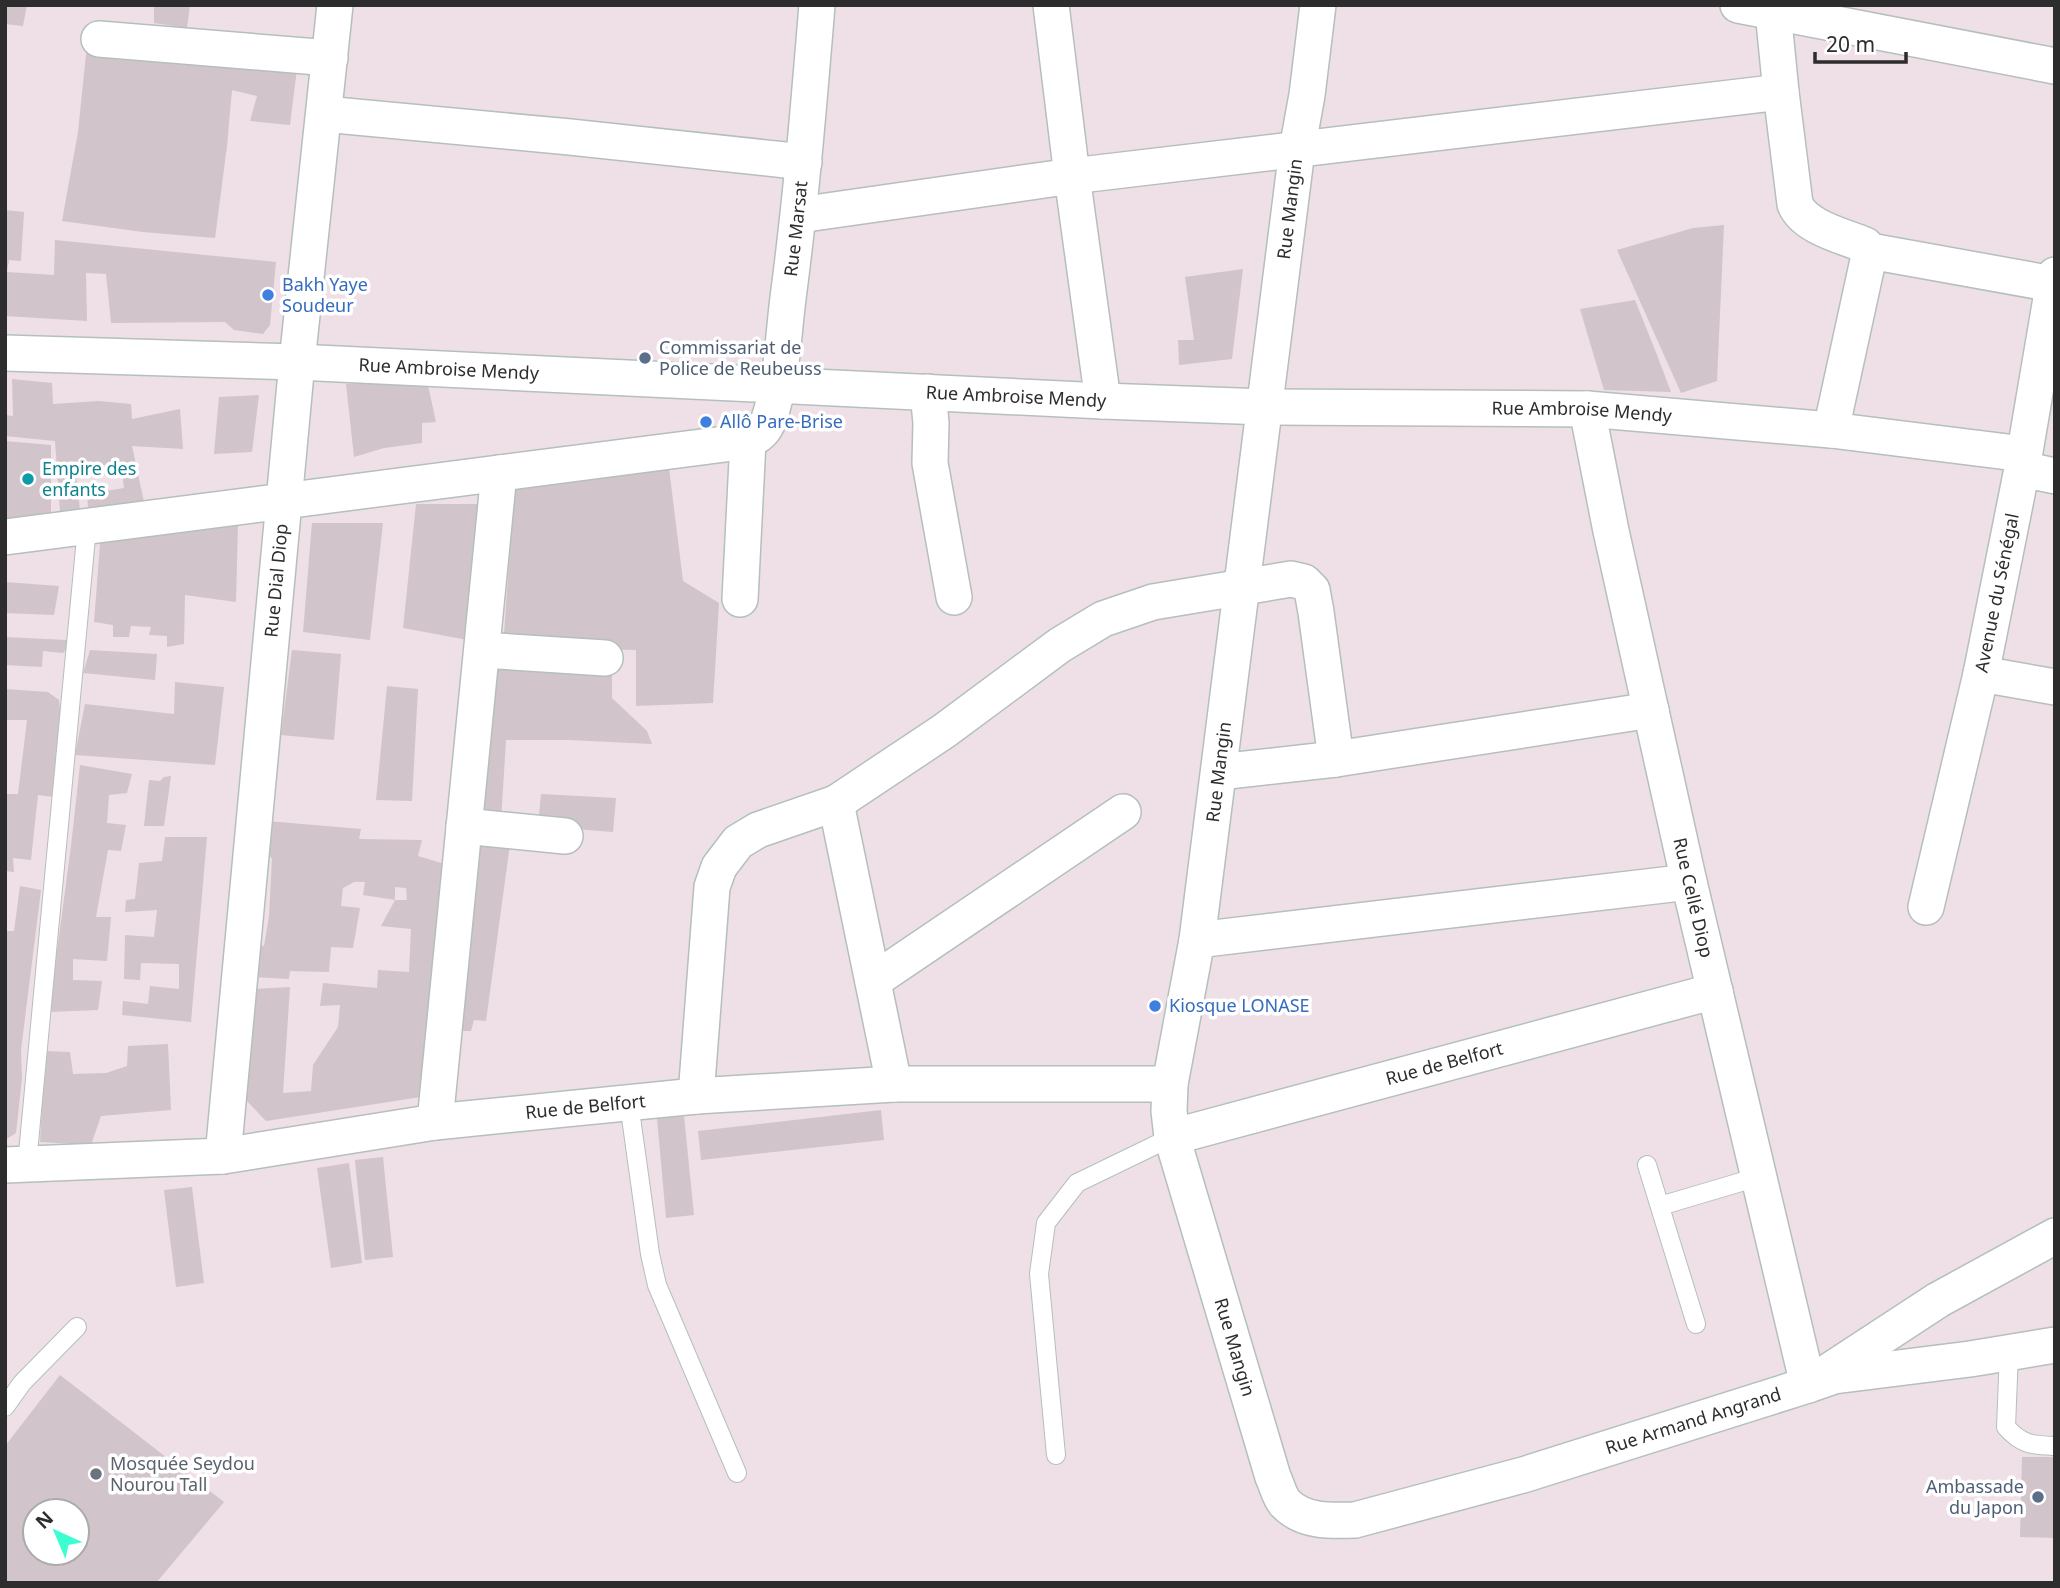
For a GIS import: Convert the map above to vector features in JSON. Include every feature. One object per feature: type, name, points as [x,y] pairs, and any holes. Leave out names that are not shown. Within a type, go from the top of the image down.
[{"type":"street","name":"Rue Dial Diop","points":[[223,1156],[297,362],[335,5]]},
{"type":"street","name":"Rue Marsat","points":[[747,441],[764,431],[778,384],[799,215],[817,5]]},
{"type":"street","points":[[1051,5],[1103,401]]},
{"type":"street","name":"Rue Mangin","points":[[1301,1516],[1283,1501],[1273,1477],[1172,1137],[1169,1111],[1170,1084],[1197,940],[1297,150],[1318,5]]},
{"type":"street","points":[[1738,5],[2055,66]]},
{"type":"street","points":[[1773,11],[1781,92],[1798,211],[1810,222],[1865,245],[1870,251],[2054,279]]},
{"type":"street","points":[[99,39],[330,58]]},
{"type":"street","points":[[799,215],[1072,176],[1781,92]]},
{"type":"street","points":[[324,114],[804,162]]},
{"type":"street","points":[[1831,430],[1870,251]]},
{"type":"street","name":"Avenue du Sénégal","points":[[1926,907],[2033,467],[2054,279]]},
{"type":"street","name":"Rue Ambroise Mendy","points":[[5,353],[297,362],[1265,407],[1587,409],[1831,430],[2033,467]]},
{"type":"street","points":[[928,392],[931,423],[930,463],[954,597]]},
{"type":"street","name":"Rue Cellé Diop","points":[[1587,409],[1611,531],[1689,883],[1808,1385]]},
{"type":"street","points":[[5,537],[747,441],[740,599]]},
{"type":"street","points":[[435,1122],[499,473]]},
{"type":"street","points":[[696,1096],[712,887],[719,867],[738,842],[758,830],[836,803],[944,731],[1060,645],[1103,619],[1153,602],[1292,579],[1304,582],[1312,590],[1317,611],[1336,759]]},
{"type":"street","points":[[482,650],[605,658]]},
{"type":"street","points":[[1981,674],[2055,687]]},
{"type":"street","points":[[1219,772],[1336,759],[1651,710]]},
{"type":"street","points":[[836,803],[894,1084]]},
{"type":"street","points":[[873,981],[1123,812]]},
{"type":"street","points":[[464,826],[565,836]]},
{"type":"street","points":[[1197,940],[1689,883]]},
{"type":"street","name":"Rue de Belfort","points":[[1172,1137],[1715,991]]},
{"type":"street","name":"Rue de Belfort","points":[[16,1165],[223,1156],[435,1122],[696,1096],[894,1084],[1170,1084]]},
{"type":"street","name":"Rue Armand Angrand","points":[[1301,1516],[1330,1521],[1368,1517],[1523,1475],[1808,1385],[1938,1300],[2055,1236]]},
{"type":"street","points":[[1808,1385],[1834,1376],[2055,1345]]},
{"type":"lane","points":[[16,1165],[87,527]]},
{"type":"lane","points":[[629,1103],[650,1254],[657,1285],[737,1473]]},
{"type":"lane","points":[[1056,1455],[1039,1274],[1046,1223],[1077,1183],[1172,1137]]},
{"type":"lane","points":[[1647,1165],[1696,1324]]},
{"type":"lane","points":[[1660,1206],[1758,1177]]},
{"type":"lane","points":[[5,1406],[22,1383],[77,1327]]},
{"type":"lane","points":[[2010,1352],[2006,1427],[2016,1438],[2030,1445],[2055,1446]]},
{"type":"building","points":[[5,5],[27,5],[23,26],[5,24]]},
{"type":"building","points":[[154,5],[190,5],[187,28],[154,23]]},
{"type":"building","points":[[87,45],[298,61],[290,125],[250,121],[257,96],[232,90],[215,238],[62,221],[78,132]]},
{"type":"building","points":[[5,210],[24,212],[21,261],[9,260],[7,272],[54,275],[55,240],[276,262],[270,325],[263,334],[234,330],[225,322],[111,323],[106,274],[86,273],[87,321],[5,316]]},
{"type":"building","points":[[1724,225],[1717,381],[1681,393],[1617,250],[1693,228]]},
{"type":"building","points":[[1243,269],[1232,359],[1179,365],[1178,340],[1194,340],[1185,277]]},
{"type":"building","points":[[1635,300],[1671,392],[1604,390],[1580,309]]},
{"type":"building","points":[[12,379],[52,383],[53,404],[99,401],[131,404],[132,419],[180,409],[183,449],[132,446],[144,502],[88,508],[87,494],[124,488],[121,464],[75,467],[80,510],[60,511],[55,441],[5,436],[5,415],[13,416]]},
{"type":"building","points":[[427,381],[436,422],[422,423],[422,443],[384,448],[354,457],[346,384]]},
{"type":"building","points":[[259,395],[252,452],[214,454],[219,397]]},
{"type":"building","name":"Empire des enfants","points":[[5,441],[51,445],[51,513],[5,522]]},
{"type":"building","points":[[667,452],[683,581],[719,603],[713,703],[636,706],[636,650],[588,649],[504,633],[515,481]]},
{"type":"building","points":[[416,504],[490,504],[468,640],[403,628]]},
{"type":"building","points":[[238,523],[236,602],[185,595],[184,644],[167,647],[167,636],[149,635],[151,627],[131,626],[129,637],[113,637],[113,625],[94,622],[101,532]]},
{"type":"building","points":[[312,523],[383,523],[370,640],[303,632]]},
{"type":"building","points":[[5,582],[59,586],[54,615],[5,613]]},
{"type":"building","points":[[5,637],[67,640],[67,649],[63,653],[43,651],[42,667],[5,665]]},
{"type":"building","points":[[90,650],[157,654],[155,680],[83,673]]},
{"type":"building","points":[[292,650],[341,654],[334,740],[281,735]]},
{"type":"building","points":[[504,662],[612,667],[612,698],[647,731],[652,744],[506,740],[501,821],[481,819],[495,672]]},
{"type":"building","points":[[175,682],[224,687],[215,765],[75,755],[85,704],[174,714]]},
{"type":"building","points":[[387,686],[418,689],[412,801],[376,800]]},
{"type":"building","points":[[5,689],[48,692],[59,700],[61,721],[54,797],[38,795],[31,860],[13,858],[14,872],[5,871],[5,794],[18,794],[27,720],[5,720]]},
{"type":"building","points":[[80,765],[132,774],[127,793],[109,795],[107,823],[126,825],[121,851],[108,850],[96,917],[111,917],[107,961],[73,959],[73,980],[102,981],[98,1010],[49,1012],[71,846]]},
{"type":"building","points":[[171,776],[164,826],[144,826],[149,780],[160,781]]},
{"type":"building","points":[[541,794],[616,798],[613,832],[538,826]]},
{"type":"building","points":[[267,821],[361,829],[359,839],[422,840],[418,856],[451,866],[427,1096],[266,1121],[245,1099],[254,989],[290,987],[283,1093],[311,1091],[313,1065],[338,1027],[340,1005],[320,1006],[323,983],[377,988],[378,970],[409,972],[411,929],[381,926],[395,900],[363,895],[365,882],[354,882],[343,888],[341,906],[360,908],[353,948],[331,947],[329,972],[290,971],[289,979],[252,977],[256,945],[264,946],[269,916],[272,859],[263,847]],"holes":[[[395,887],[406,888],[407,900],[395,900]]]},
{"type":"building","points":[[165,837],[207,837],[191,1022],[122,1015],[123,1001],[148,1004],[150,986],[179,989],[179,964],[141,963],[140,980],[124,979],[125,935],[154,937],[157,910],[125,912],[126,900],[135,899],[139,863],[162,861]]},
{"type":"building","points":[[478,837],[510,844],[486,1021],[474,1020],[471,1031],[462,1031]]},
{"type":"building","points":[[20,886],[41,890],[21,1050],[22,1078],[16,1133],[5,1140],[5,931],[14,931]]},
{"type":"building","points":[[168,1044],[171,1110],[101,1116],[91,1145],[40,1142],[45,1051],[70,1052],[73,1074],[106,1073],[127,1066],[128,1046]]},
{"type":"building","points":[[881,1110],[884,1140],[701,1160],[698,1131]]},
{"type":"building","points":[[684,1116],[694,1215],[666,1218],[657,1118]]},
{"type":"building","points":[[383,1157],[393,1257],[365,1260],[355,1160]]},
{"type":"building","points":[[349,1163],[362,1263],[331,1268],[317,1168]]},
{"type":"building","points":[[192,1187],[204,1283],[176,1287],[164,1190]]},
{"type":"building","name":"Mosquée Seydou Nourou Tall","points":[[60,1375],[224,1502],[156,1583],[5,1583],[5,1446]]},
{"type":"building","name":"Ambassade du Japon","points":[[2022,1457],[2055,1457],[2055,1538],[2020,1537]]},
{"type":"place","name":"Bakh Yaye Soudeur","points":[[268,295]]},
{"type":"place","name":"Commissariat de Police de Reubeuss","points":[[645,358]]},
{"type":"place","name":"Allô Pare-Brise","points":[[706,422]]},
{"type":"place","name":"Empire des enfants","points":[[28,479]]},
{"type":"place","name":"Kiosque LONASE","points":[[1155,1006]]},
{"type":"place","name":"Mosquée Seydou Nourou Tall","points":[[96,1474]]},
{"type":"place","name":"Ambassade du Japon","points":[[2038,1497]]}]
